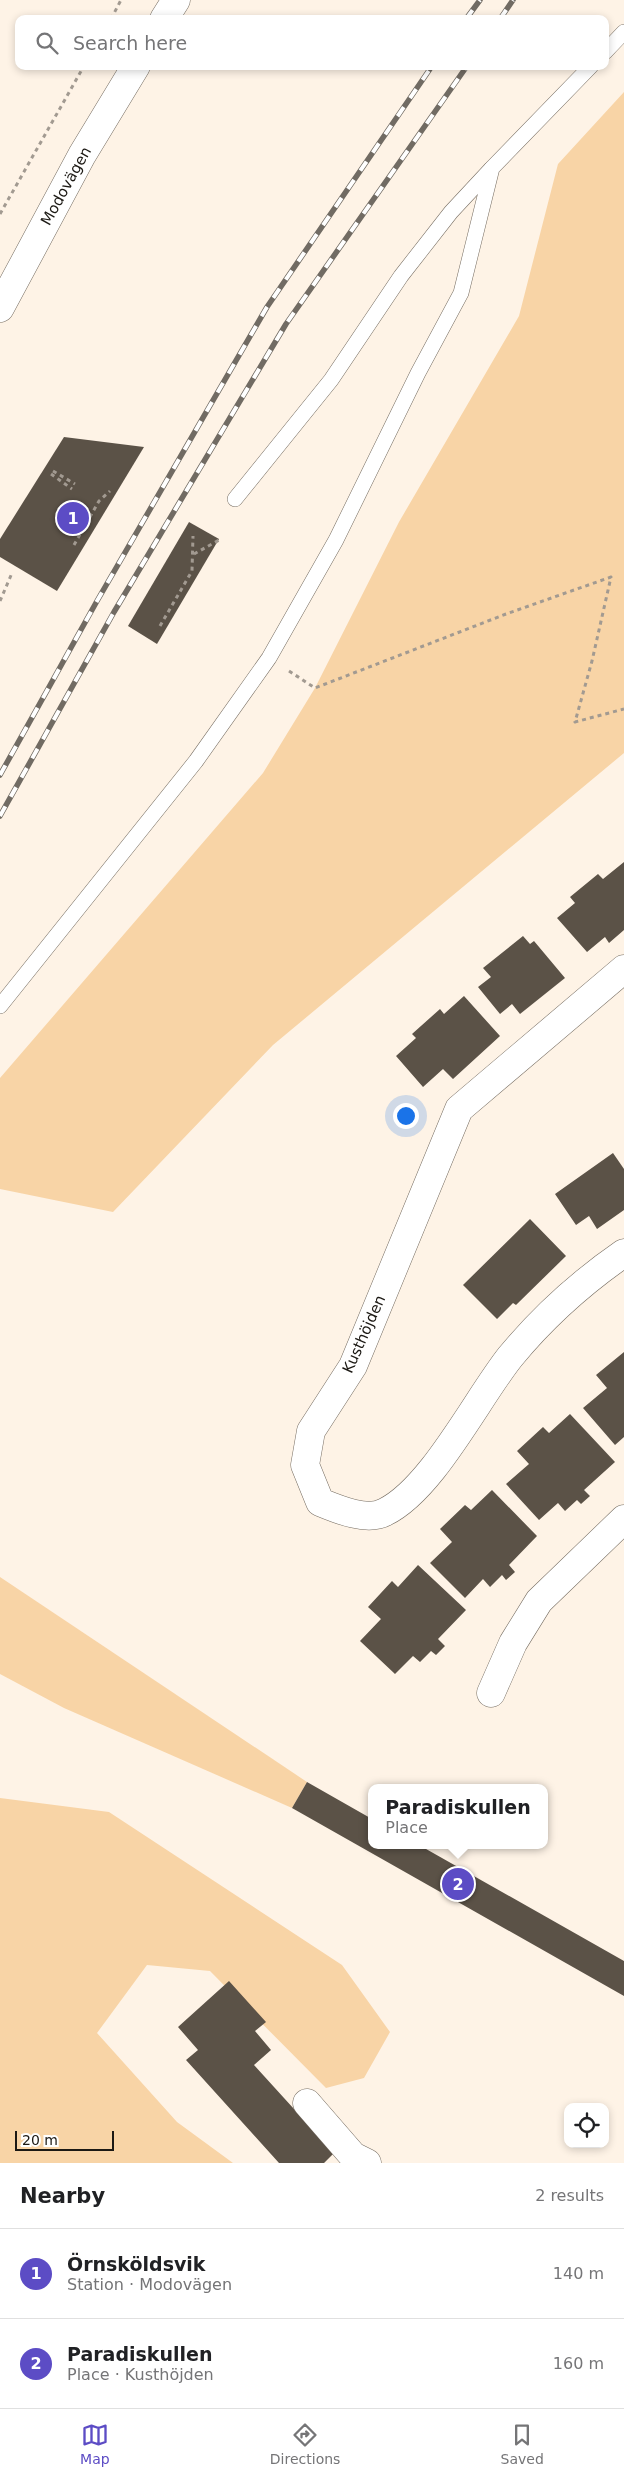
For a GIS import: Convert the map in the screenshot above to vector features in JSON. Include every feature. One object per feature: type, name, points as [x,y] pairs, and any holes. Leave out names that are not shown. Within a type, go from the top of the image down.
[{"type":"street","points":[[167,15],[176,0]]},
{"type":"street","name":"Modovägen","points":[[0,308],[82,155],[134,70]]},
{"type":"street","name":"Kusthöjden","points":[[624,969],[459,1109],[353,1366],[311,1431],[306,1465],[320,1502],[350,1514],[383,1514],[409,1497],[510,1358],[554,1309],[602,1268],[624,1253]]},
{"type":"street","points":[[491,1693],[513,1643],[539,1601],[624,1519]]},
{"type":"street","points":[[307,2103],[352,2156],[367,2163]]},
{"type":"lane","points":[[609,48],[624,32]]},
{"type":"lane","points":[[235,500],[331,380],[358,337],[406,269],[451,212],[587,70]]},
{"type":"lane","points":[[0,1006],[196,761],[268,658],[336,540],[418,373],[462,293],[492,168]]},
{"type":"path","points":[[113,15],[121,0]]},
{"type":"path","points":[[0,214],[82,70]]},
{"type":"path","points":[[72,488],[52,473],[75,484]]},
{"type":"path","points":[[74,545],[99,501],[110,491]]},
{"type":"path","points":[[160,626],[192,571],[194,554],[193,536]]},
{"type":"path","points":[[194,554],[221,539]]},
{"type":"path","points":[[0,601],[12,572]]},
{"type":"path","points":[[268,658],[315,688],[506,614],[611,577],[592,661],[575,722],[624,709]]},
{"type":"shaded area","points":[[624,92],[624,753],[273,1045],[113,1212],[0,1189],[0,1078],[263,773],[315,688],[399,522],[519,316],[558,164]]},
{"type":"shaded area","points":[[0,1577],[307,1782],[292,1808],[64,1708],[0,1674]]},
{"type":"shaded area","points":[[0,1798],[109,1812],[342,1965],[390,2032],[364,2078],[326,2088],[210,1971],[147,1965],[97,2033],[177,2122],[233,2163],[0,2163]]},
{"type":"building","points":[[64,437],[144,447],[57,591],[0,557],[0,539]]},
{"type":"building","points":[[189,522],[219,539],[157,644],[128,626]]},
{"type":"building","points":[[624,862],[624,930],[609,943],[605,937],[587,952],[557,918],[575,903],[570,897],[598,874],[603,879]]},
{"type":"building","points":[[523,936],[530,944],[534,941],[565,978],[520,1014],[512,1004],[500,1014],[478,987],[491,977],[483,968]]},
{"type":"building","points":[[464,996],[500,1036],[453,1079],[443,1069],[423,1087],[396,1056],[416,1038],[412,1034],[440,1009],[444,1014]]},
{"type":"building","points":[[613,1153],[624,1169],[624,1210],[597,1229],[589,1216],[576,1225],[555,1194]]},
{"type":"building","points":[[530,1219],[566,1256],[516,1305],[513,1303],[497,1319],[463,1285]]},
{"type":"building","points":[[624,1352],[624,1437],[615,1445],[583,1408],[607,1388],[596,1375]]},
{"type":"building","points":[[570,1414],[615,1462],[584,1490],[590,1496],[581,1504],[577,1500],[565,1511],[558,1503],[539,1520],[506,1484],[529,1464],[517,1451],[543,1427],[549,1433]]},
{"type":"building","points":[[492,1490],[537,1536],[509,1565],[515,1572],[506,1580],[502,1575],[490,1587],[483,1579],[465,1598],[430,1563],[452,1542],[440,1529],[465,1505],[471,1510]]},
{"type":"building","points":[[418,1565],[466,1610],[438,1639],[445,1646],[436,1655],[431,1651],[420,1662],[413,1656],[395,1674],[360,1641],[381,1619],[368,1607],[392,1581],[398,1587]]},
{"type":"building","points":[[307,1782],[368,1817],[368,1849],[426,1849],[624,1961],[624,1996],[292,1808]]},
{"type":"building","points":[[229,1981],[266,2022],[255,2031],[271,2050],[254,2065],[334,2153],[324,2163],[279,2163],[186,2060],[198,2050],[178,2027]]},
{"type":"railway","points":[[469,15],[480,0]]},
{"type":"railway","points":[[503,15],[513,0]]},
{"type":"railway","points":[[0,775],[97,601],[267,307],[429,70]]},
{"type":"railway","points":[[0,816],[114,612],[286,324],[464,70]]},
{"type":"place","name":"Örnsköldsvik","points":[[73,518]]},
{"type":"place","name":"Paradiskullen","points":[[458,1884]]}]
